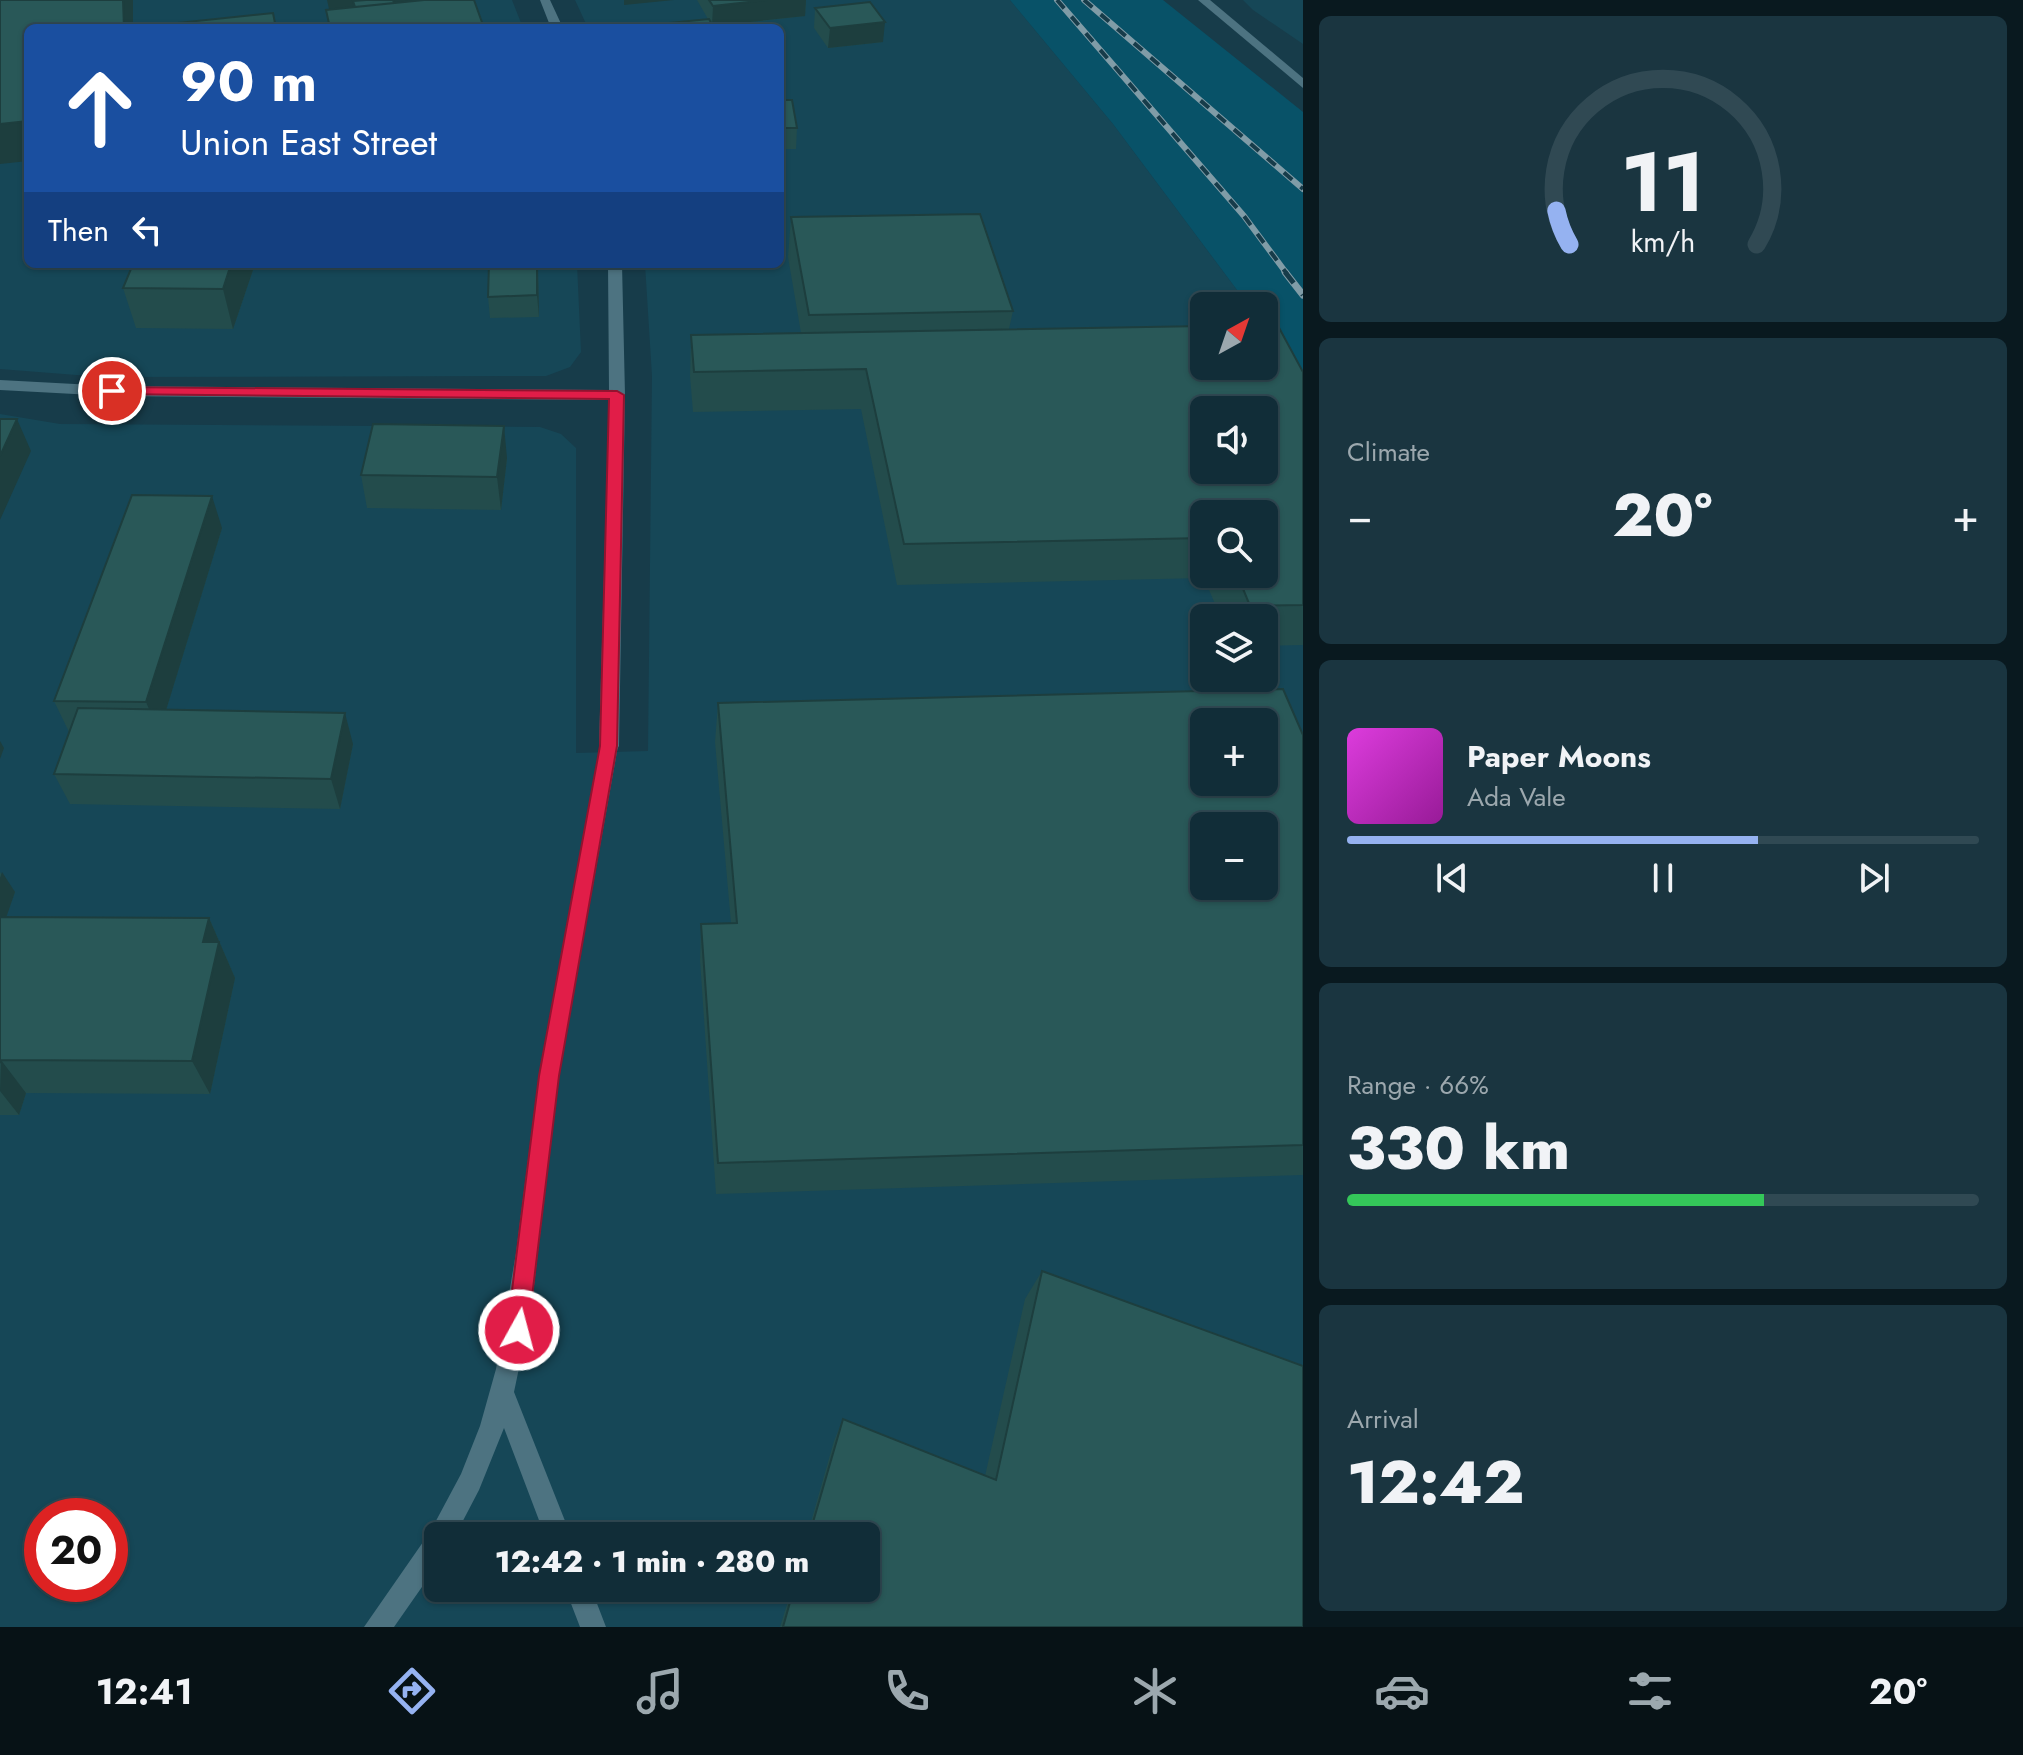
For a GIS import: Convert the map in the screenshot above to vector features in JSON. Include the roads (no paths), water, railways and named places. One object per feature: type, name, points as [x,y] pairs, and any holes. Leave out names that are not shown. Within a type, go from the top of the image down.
[{"type":"street","points":[[545,0],[555,24]]},
{"type":"street","points":[[1203,0],[1303,84]]},
{"type":"street","points":[[609,746],[617,395],[615,268]]},
{"type":"street","points":[[0,385],[112,391],[617,395]]},
{"type":"lane","points":[[448,1522],[479,1463],[503,1395],[519,1330],[549,1076],[609,746]]},
{"type":"lane","points":[[503,1395],[553,1522]]},
{"type":"lane","points":[[377,1627],[424,1562]]},
{"type":"lane","points":[[583,1602],[593,1627]]},
{"type":"railway","points":[[1057,0],[1244,216],[1287,274]]},
{"type":"railway","points":[[1084,0],[1303,189]]},
{"type":"railway","points":[[1285,272],[1303,295]]}]
